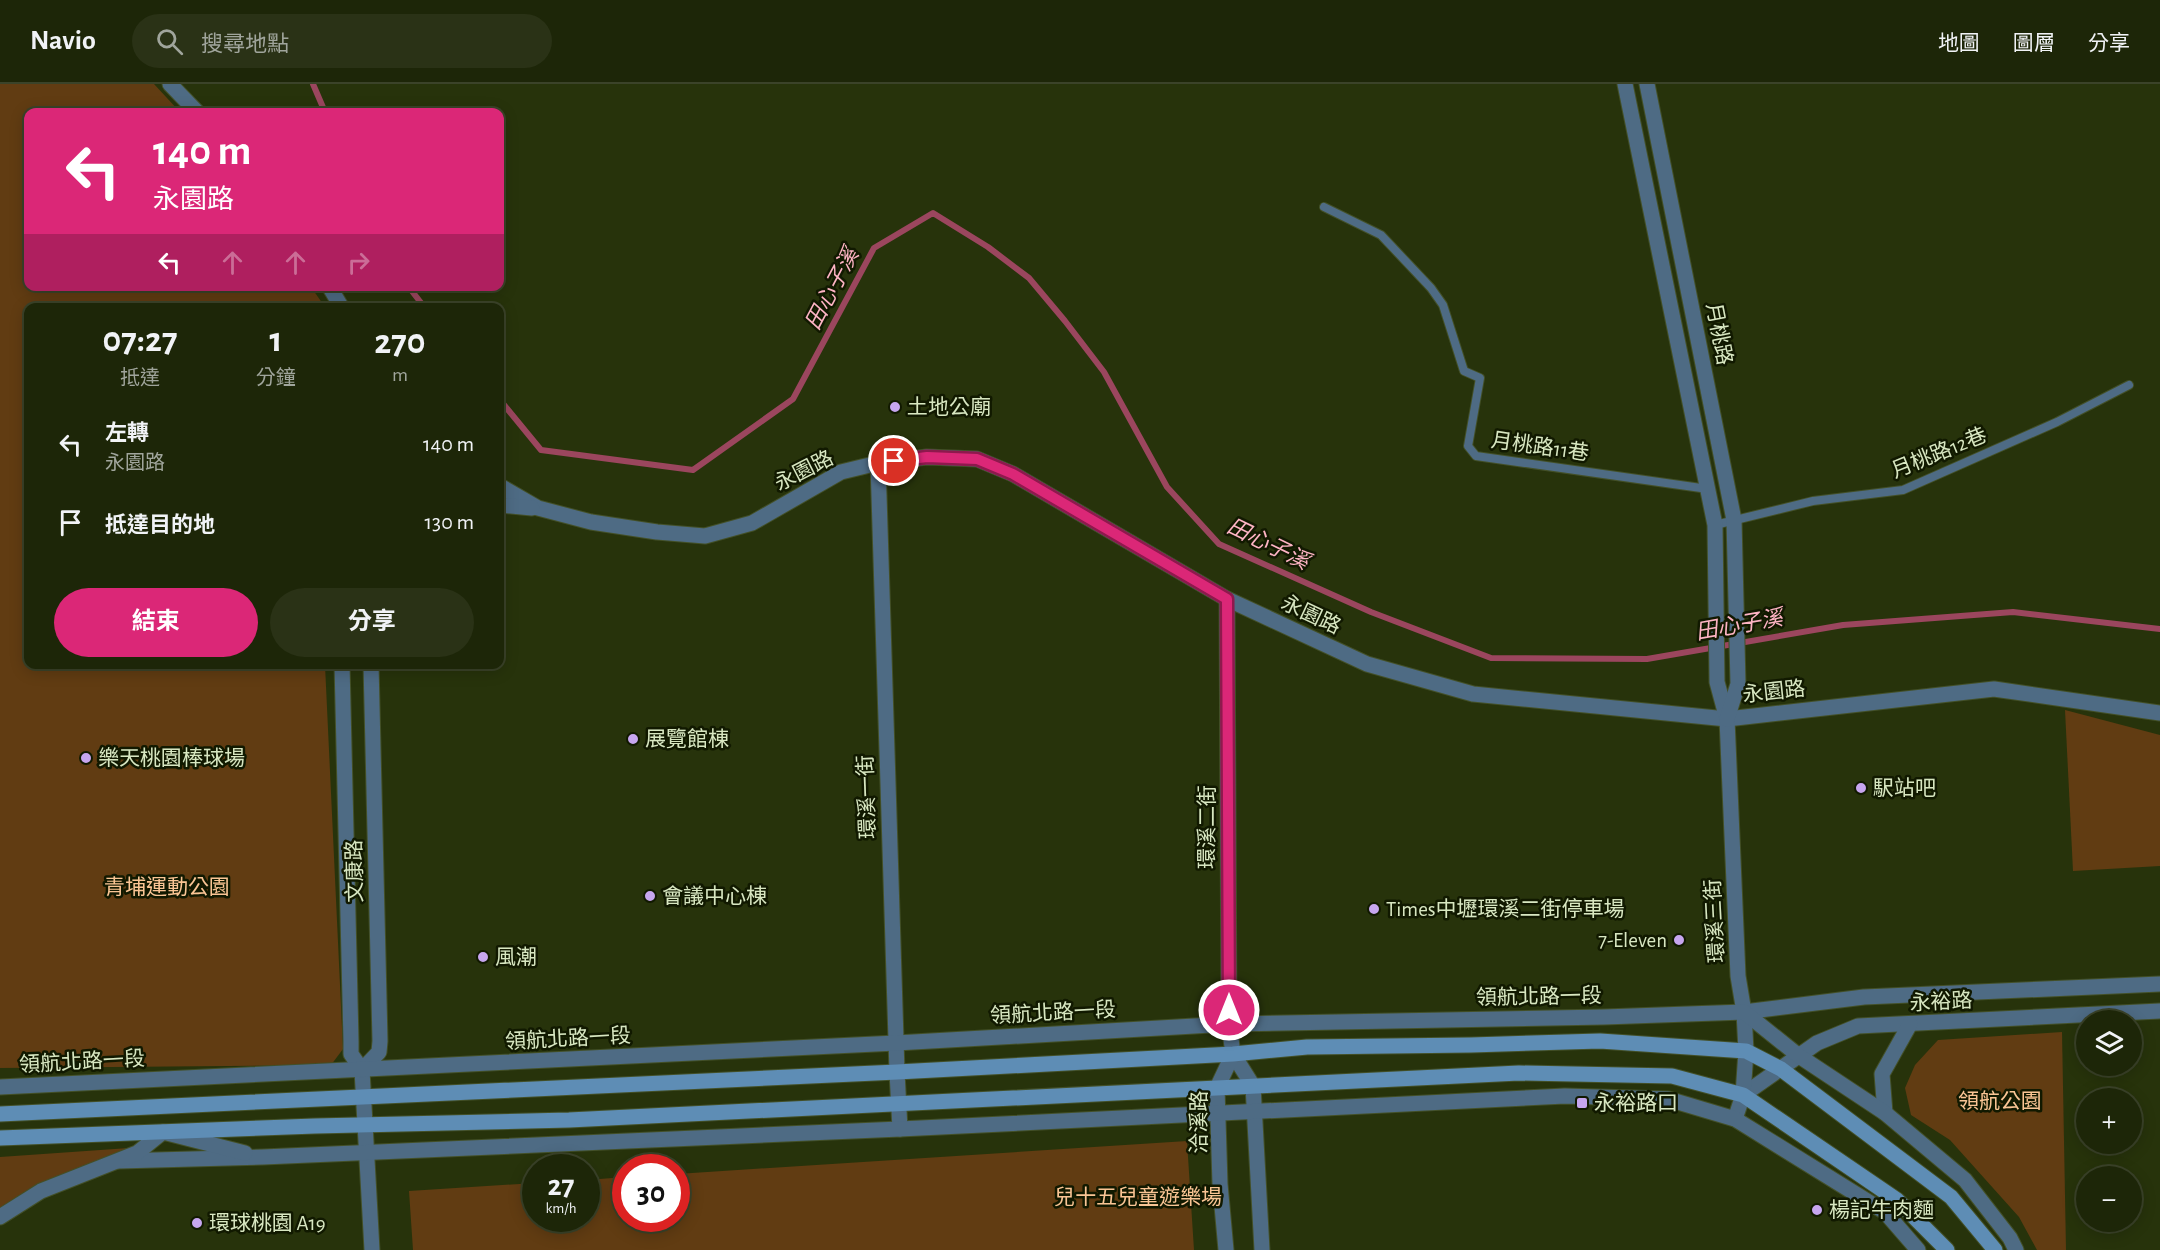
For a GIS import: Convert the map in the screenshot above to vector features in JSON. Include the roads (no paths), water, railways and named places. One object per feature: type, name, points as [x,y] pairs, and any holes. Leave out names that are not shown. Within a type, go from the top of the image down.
[{"type":"main road","points":[[0,1114],[897,1072],[1233,1054],[1307,1047],[1600,1041],[1746,1051],[1781,1069],[1951,1197],[1995,1250]]},
{"type":"main road","points":[[0,1138],[569,1120],[1518,1073],[1672,1076],[1743,1095],[1897,1200],[1947,1250]]},
{"type":"street","points":[[170,84],[194,108]]},
{"type":"street","name":"月桃路","points":[[1624,84],[1715,525],[1717,682],[1727,719]]},
{"type":"street","name":"月桃路","points":[[1647,84],[1734,520],[1738,594],[1738,684],[1727,719]]},
{"type":"street","points":[[1643,173],[1664,168]]},
{"type":"street","name":"永園路","points":[[504,488],[538,508],[591,522],[657,532],[705,536],[752,523],[841,472],[878,463],[927,457],[977,459],[1013,474],[1227,599],[1367,664],[1473,694],[1727,719],[1994,689],[2160,713]]},
{"type":"street","name":"環溪一街","points":[[878,463],[900,1129]]},
{"type":"street","points":[[504,505],[538,508]]},
{"type":"street","name":"環溪二街","points":[[1227,599],[1229,1024],[1233,1054]]},
{"type":"street","name":"文康路","points":[[342,669],[351,1054],[362,1070],[372,1250]]},
{"type":"street","name":"文康路","points":[[362,1070],[379,1052],[380,1041],[371,669]]},
{"type":"street","name":"環溪三街","points":[[1727,719],[1738,976],[1744,1012],[1746,1051],[1743,1095],[1735,1119]]},
{"type":"street","name":"永裕路","points":[[1744,1012],[1864,997],[2160,984]]},
{"type":"street","name":"永裕路","points":[[1743,1095],[1816,1043],[1858,1026],[2160,1011]]},
{"type":"street","points":[[1744,1012],[1799,1056],[1885,1113],[1965,1180],[2010,1238],[2016,1250]]},
{"type":"street","name":"領航北路一段","points":[[0,1087],[896,1043],[1229,1024],[1744,1012]]},
{"type":"street","points":[[1885,1113],[1882,1074],[1910,1024]]},
{"type":"street","points":[[1233,1054],[1253,1086],[1262,1250]]},
{"type":"street","name":"洽溪路","points":[[1226,1250],[1220,1184],[1217,1088],[1233,1054]]},
{"type":"street","points":[[119,1161],[365,1153],[900,1129],[1565,1096],[1668,1099],[1735,1119],[1885,1212],[1918,1250]]},
{"type":"street","points":[[0,1217],[41,1191],[137,1153],[163,1132],[263,1157]]},
{"type":"lane","name":"月桃路11巷","points":[[1324,207],[1381,235],[1431,288],[1443,305],[1464,371],[1480,378],[1468,446],[1476,456],[1708,489]]},
{"type":"lane","name":"月桃路12巷","points":[[1715,525],[1813,501],[1903,490],[2057,422],[2129,386]]},
{"type":"waterway","name":"田心子溪","points":[[313,84],[323,108]]},
{"type":"waterway","name":"田心子溪","points":[[504,405],[541,450],[693,470],[793,399],[874,248],[933,213],[988,247],[1029,278],[1104,372],[1167,487],[1219,544],[1371,612],[1491,658],[1647,659],[1843,625],[2013,612],[2160,629]]},
{"type":"waterway","name":"田心子溪","points":[[412,291],[421,303]]},
{"type":"place","name":"土地公廟","points":[[895,407]]},
{"type":"place","name":"展覽館棟","points":[[633,739]]},
{"type":"place","name":"樂天桃園棒球場","points":[[86,758]]},
{"type":"place","name":"駅站吧","points":[[1861,788]]},
{"type":"place","name":"會議中心棟","points":[[650,896]]},
{"type":"place","name":"Times中壢環溪二街停車場","points":[[1374,909]]},
{"type":"place","name":"7-Eleven","points":[[1679,940]]},
{"type":"place","name":"風潮","points":[[483,957]]},
{"type":"place","name":"永裕路口","points":[[1582,1103]]},
{"type":"place","name":"楊記牛肉麵","points":[[1817,1210]]},
{"type":"place","name":"環球桃園 A19","points":[[197,1223]]},
{"type":"park label","name":"青埔運動公園","points":[[167,887]]},
{"type":"park label","name":"領航公園","points":[[2000,1101]]},
{"type":"park label","name":"兒十五兒童遊樂場","points":[[1138,1197]]}]
